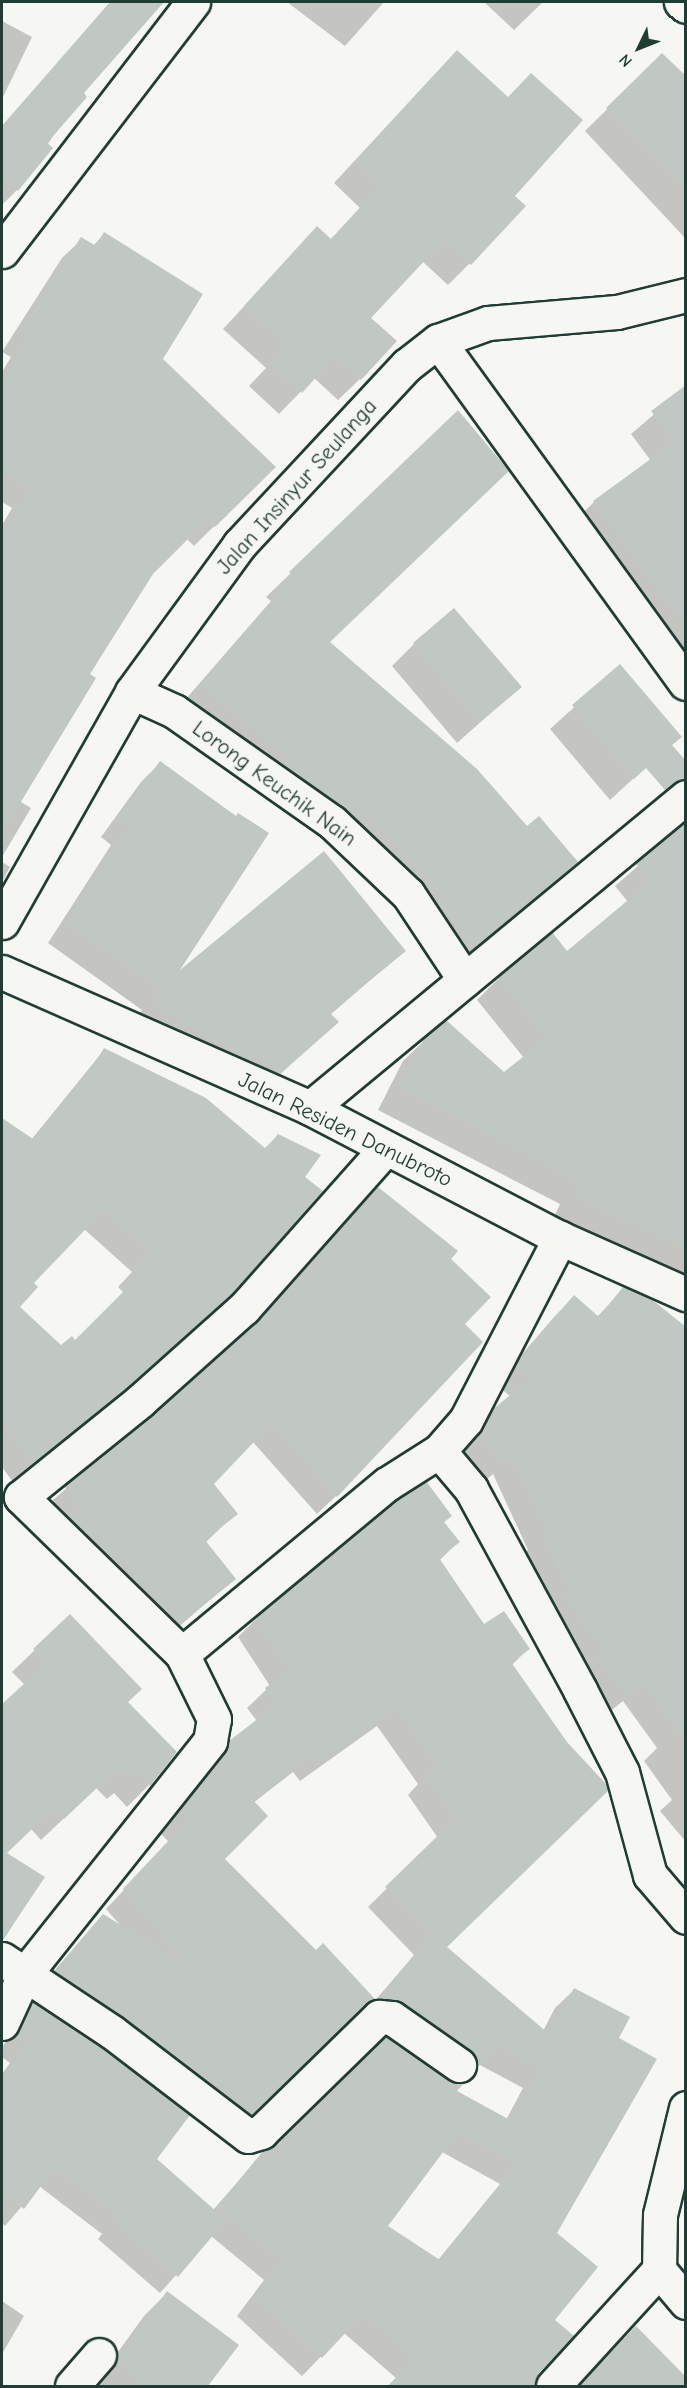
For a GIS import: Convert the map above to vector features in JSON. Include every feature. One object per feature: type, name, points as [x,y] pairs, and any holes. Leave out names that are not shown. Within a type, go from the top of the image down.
[{"type":"street","points":[[2,251],[193,2]]},
{"type":"street","points":[[681,2],[686,6]]},
{"type":"street","name":"Jalan Insinyur Seulanga","points":[[2,922],[132,692],[239,545],[407,365],[438,341],[488,323],[617,312],[686,295]]},
{"type":"street","points":[[438,341],[686,683]]},
{"type":"street","name":"Lorong Keuchik Nain","points":[[132,692],[174,711],[332,822],[408,894],[465,980]]},
{"type":"street","points":[[310,1108],[686,797]]},
{"type":"street","name":"Jalan Residen Danubroto","points":[[2,972],[310,1108],[560,1238],[686,1294]]},
{"type":"street","points":[[2,2023],[14,1965],[210,1741],[214,1719],[182,1654],[21,1497],[141,1400],[244,1308],[385,1149]]},
{"type":"street","points":[[182,1654],[387,1484],[439,1451],[466,1420],[560,1238]]},
{"type":"street","points":[[439,1451],[471,1489],[580,1690],[622,1772],[650,1875],[686,1917]]},
{"type":"street","points":[[14,1965],[248,2136],[261,2132],[379,2017],[392,2018],[459,2065]]},
{"type":"street","points":[[686,2108],[660,2215],[659,2270],[686,2302]]},
{"type":"street","points":[[553,2386],[659,2270]]},
{"type":"street","points":[[72,2386],[99,2355]]},
{"type":"building","points":[[111,2],[164,2],[84,93],[87,97],[47,143],[53,148],[18,191],[2,177],[2,126]]},
{"type":"building","points":[[457,50],[508,97],[531,73],[583,120],[515,196],[526,206],[471,265],[444,240],[371,318],[397,341],[361,380],[335,356],[302,393],[270,364],[287,345],[244,306],[317,226],[331,239],[381,185],[355,161]]},
{"type":"building","points":[[662,53],[686,76],[686,190],[606,108]]},
{"type":"building","points":[[104,232],[203,294],[163,359],[276,467],[215,527],[207,520],[153,574],[90,674],[96,678],[2,833],[2,535],[31,488],[2,472],[2,383],[29,336],[21,331],[81,237],[96,246]]},
{"type":"building","points":[[686,385],[686,628],[593,501],[674,442],[651,411]]},
{"type":"building","points":[[458,410],[509,471],[330,642],[477,769],[527,826],[539,816],[578,862],[475,948],[436,901],[442,897],[367,812],[359,821],[299,776],[282,761],[286,757],[201,683],[294,576],[289,572]]},
{"type":"building","points":[[454,608],[522,687],[480,722],[413,643]]},
{"type":"building","points":[[620,664],[682,737],[672,745],[686,761],[686,779],[665,790],[646,768],[634,779],[572,705]]},
{"type":"building","points":[[160,761],[236,816],[238,813],[269,833],[180,970],[324,851],[406,951],[330,1013],[339,1022],[280,1074],[259,1053],[250,1061],[223,1049],[153,1002],[161,989],[66,923],[130,825],[119,817]]},
{"type":"building","points":[[686,822],[686,1249],[574,1195],[581,1182],[399,1088],[425,1037],[446,1020],[504,1072],[547,1038],[498,977],[552,932],[567,951],[651,881],[636,864]]},
{"type":"building","points":[[104,1048],[206,1098],[266,1149],[278,1134],[321,1155],[305,1177],[323,1191],[231,1295],[129,1386],[33,1463],[2,1422],[2,1118],[33,1139],[89,1073]],"holes":[[[104,1210],[150,1251],[136,1266],[143,1272],[75,1340],[72,1336],[61,1345],[20,1307],[38,1287],[34,1283]]]},
{"type":"building","points":[[378,1187],[458,1251],[451,1259],[491,1297],[465,1324],[483,1342],[337,1497],[272,1423],[214,1484],[238,1514],[205,1540],[236,1579],[179,1625],[114,1550],[108,1555],[68,1516],[81,1506],[64,1486],[153,1414],[257,1322]]},
{"type":"building","points":[[623,1287],[650,1298],[686,1327],[686,1742],[643,1683],[627,1696],[596,1658],[605,1650],[562,1595],[569,1589],[541,1536],[547,1532],[512,1457],[504,1464],[479,1434],[492,1410],[531,1378],[515,1365],[574,1295],[599,1317]]},
{"type":"building","points":[[426,1481],[452,1516],[444,1522],[460,1542],[439,1558],[484,1624],[504,1611],[530,1649],[511,1662],[567,1742],[606,1784],[608,1791],[447,1947],[549,2034],[574,1988],[630,2017],[619,2038],[657,2059],[557,2233],[598,2267],[555,2320],[574,2336],[539,2373],[535,2386],[388,2386],[414,2358],[363,2314],[322,2358],[255,2297],[282,2261],[217,2207],[263,2151],[274,2145],[386,2037],[448,2080],[464,2083],[457,2091],[512,2121],[541,2069],[496,2045],[478,2067],[470,2050],[403,2003],[378,1999],[432,1935],[385,1887],[456,1818],[425,1775],[438,1767],[396,1708],[319,1763],[313,1754],[253,1800],[268,1816],[225,1859],[316,1950],[323,1943],[375,1999],[366,2004],[252,2115],[215,2081],[212,2085],[123,2017],[54,1971],[103,1914],[193,1970],[123,1889],[186,1822],[177,1813],[225,1753],[229,1741],[277,1704],[265,1688],[290,1670],[256,1617],[398,1499]],"holes":[[[458,2132],[517,2164],[440,2260],[388,2226]]]},
{"type":"building","points":[[70,1614],[142,1689],[128,1702],[177,1752],[150,1786],[137,1772],[130,1778],[119,1767],[64,1819],[54,1808],[7,1853],[45,1877],[2,1941],[2,1704],[47,1663],[33,1649]]},
{"type":"building","points":[[34,2002],[101,2047],[190,2115],[157,2159],[226,2220],[178,2277],[114,2221],[119,2216],[55,2167],[24,2209],[2,2192],[2,2079],[26,2044],[14,2037]]},
{"type":"building","points":[[167,2291],[239,2345],[208,2386],[148,2386],[116,2362]]},
{"type":"building","points":[[636,2326],[686,2377],[686,2386],[578,2386]]}]
